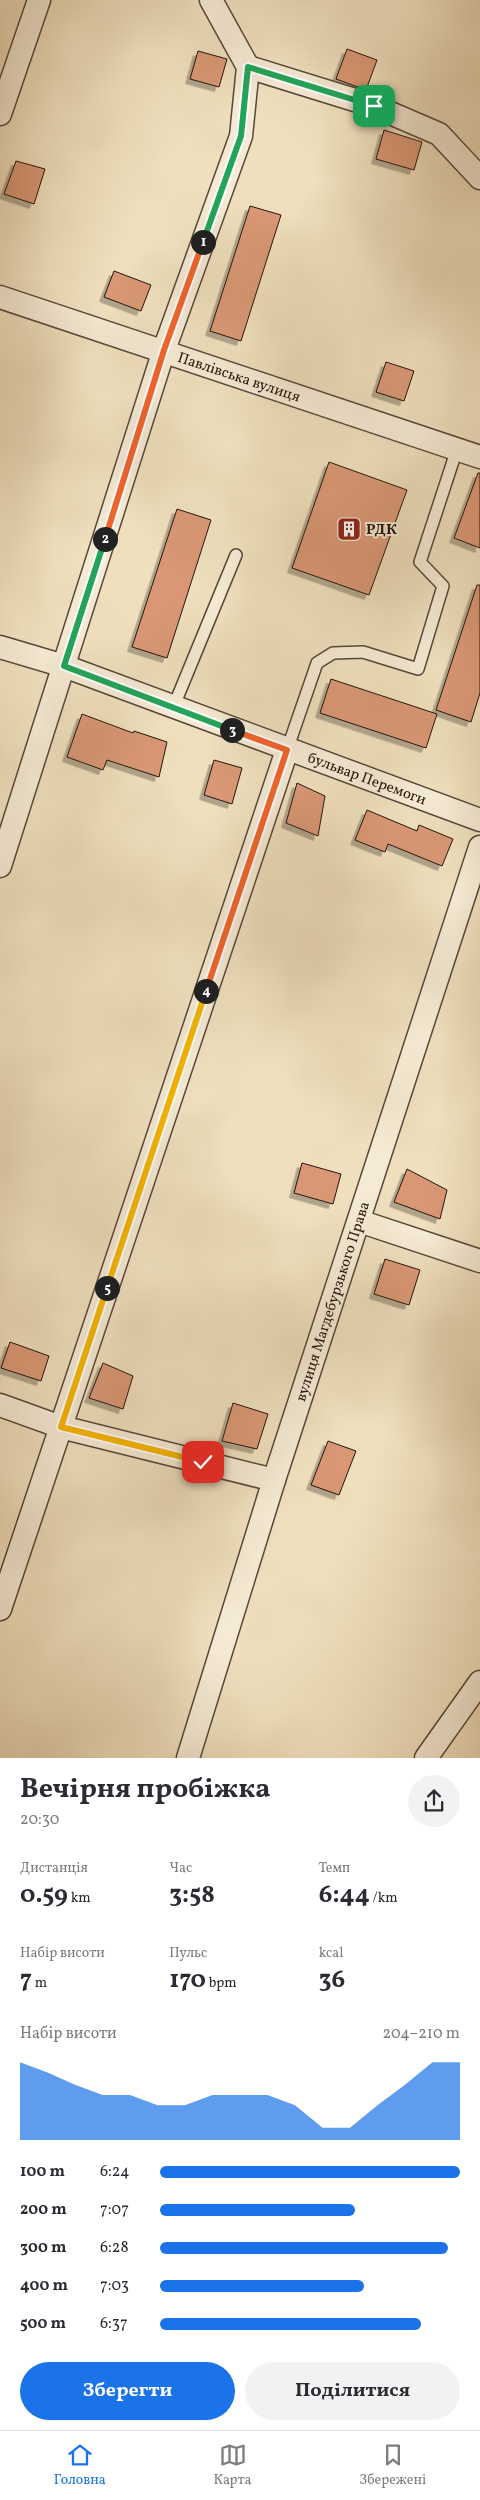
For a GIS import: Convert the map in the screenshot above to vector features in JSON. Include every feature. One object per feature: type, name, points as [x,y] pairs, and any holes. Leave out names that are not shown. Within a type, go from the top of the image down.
[{"type":"street","points":[[0,114],[39,0]]},
{"type":"street","points":[[0,866],[164,350],[241,136],[248,67],[211,0]]},
{"type":"street","points":[[248,67],[374,106],[438,134],[480,178]]},
{"type":"street","name":"Павлівська вулиця","points":[[0,297],[164,350],[480,457]]},
{"type":"street","name":"бульвар Перемоги","points":[[0,647],[64,666],[172,708],[480,820]]},
{"type":"street","points":[[0,1609],[287,750]]},
{"type":"street","name":"вулиця Магдебурзького Права","points":[[188,1758],[274,1480],[480,847]]},
{"type":"street","points":[[358,1221],[480,1261]]},
{"type":"street","points":[[0,1405],[61,1427],[274,1480]]},
{"type":"street","points":[[426,1758],[480,1682]]},
{"type":"lane","points":[[287,750],[316,664],[333,652],[363,652],[418,669],[443,586],[420,562],[457,450]]},
{"type":"lane","points":[[172,708],[236,555]]},
{"type":"building","points":[[347,49],[377,60],[366,90],[336,79]]},
{"type":"building","points":[[198,51],[227,59],[219,87],[190,79]]},
{"type":"building","points":[[384,130],[422,142],[414,170],[376,159]]},
{"type":"building","points":[[16,161],[45,169],[34,204],[4,194]]},
{"type":"building","points":[[250,206],[281,215],[241,341],[210,331]]},
{"type":"building","points":[[114,271],[151,285],[141,311],[104,297]]},
{"type":"building","points":[[386,362],[414,371],[404,401],[376,392]]},
{"type":"building","name":"РДК","points":[[329,462],[407,490],[369,595],[292,568]]},
{"type":"building","points":[[478,473],[480,473],[480,548],[454,538]]},
{"type":"building","points":[[177,509],[211,520],[167,658],[132,647]]},
{"type":"building","points":[[477,585],[480,585],[480,693],[471,722],[436,710]]},
{"type":"building","points":[[331,679],[437,714],[426,748],[320,713]]},
{"type":"building","points":[[82,714],[133,733],[134,731],[167,742],[159,777],[107,760],[103,770],[67,757]]},
{"type":"building","points":[[214,760],[242,768],[232,804],[204,795]]},
{"type":"building","points":[[297,783],[325,796],[318,836],[286,823]]},
{"type":"building","points":[[367,810],[417,831],[419,825],[453,839],[442,866],[388,844],[385,852],[355,840]]},
{"type":"building","points":[[302,1163],[341,1174],[333,1204],[294,1193]]},
{"type":"building","points":[[407,1169],[447,1190],[440,1219],[394,1202]]},
{"type":"building","points":[[385,1259],[420,1270],[409,1305],[374,1294]]},
{"type":"building","points":[[10,1342],[49,1356],[41,1381],[1,1368]]},
{"type":"building","points":[[103,1363],[133,1376],[123,1409],[89,1398]]},
{"type":"building","points":[[233,1403],[268,1414],[257,1449],[222,1441]]},
{"type":"building","points":[[328,1441],[356,1451],[339,1495],[311,1485]]},
{"type":"place","name":"РДК","points":[[349,529]]},
{"type":"route","points":[[203,1462],[61,1427],[287,750],[64,666],[164,350],[241,136],[248,67],[374,106]]}]
